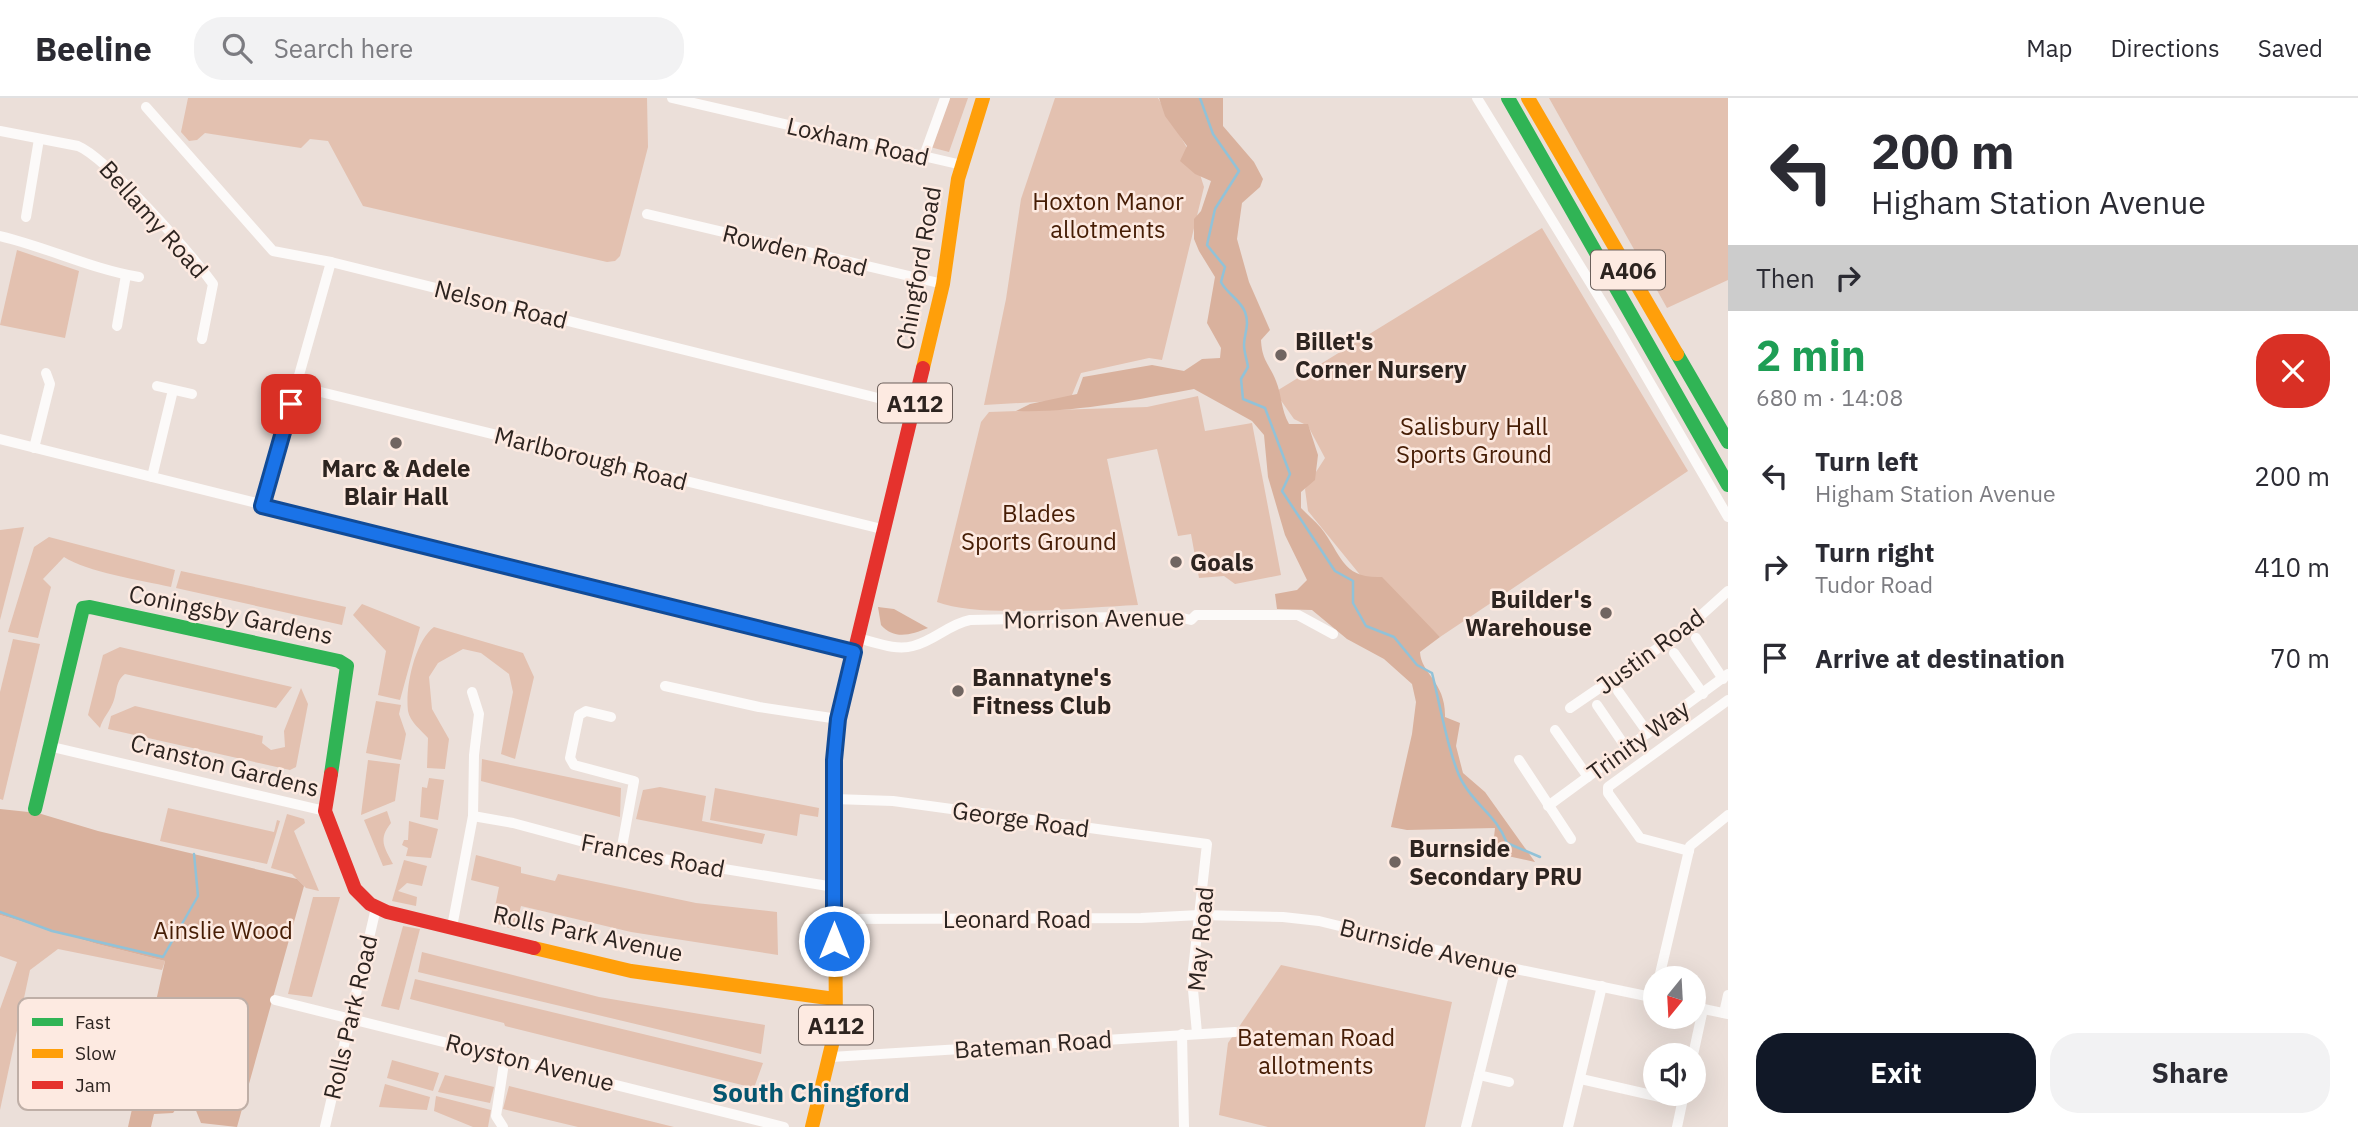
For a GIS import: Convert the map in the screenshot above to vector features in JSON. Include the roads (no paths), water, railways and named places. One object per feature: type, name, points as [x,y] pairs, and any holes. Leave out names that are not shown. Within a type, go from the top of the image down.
[{"type":"main road","name":"Chingford Road","points":[[856,645],[886,530],[943,284],[962,165],[983,98]]},
{"type":"main road","name":"A406","points":[[1494,98],[1547,182],[1570,209]]},
{"type":"main road","name":"A406","points":[[1508,98],[1728,485]]},
{"type":"main road","name":"A406","points":[[1528,98],[1728,442]]},
{"type":"main road","name":"Coningsby Gardens","points":[[48,746],[83,608],[90,607],[343,663],[348,673],[325,811]]},
{"type":"main road","name":"A112","points":[[812,1127],[836,1028],[834,799],[838,719],[856,645]]},
{"type":"main road","points":[[36,809],[48,746]]},
{"type":"main road","name":"Cranston Gardens","points":[[325,811],[355,889],[376,908]]},
{"type":"main road","name":"Rolls Park Avenue","points":[[376,908],[631,971],[835,999]]},
{"type":"street","name":"Loxham Road","points":[[672,98],[703,101],[962,165]]},
{"type":"street","points":[[924,156],[945,98]]},
{"type":"street","points":[[1477,98],[1611,316],[1728,517]]},
{"type":"street","name":"Nelson Road","points":[[146,107],[273,251],[331,262],[915,407]]},
{"type":"street","name":"Bellamy Road","points":[[0,131],[78,146],[99,158],[209,279],[214,290],[202,339]]},
{"type":"street","points":[[26,217],[39,139]]},
{"type":"street","name":"Rowden Road","points":[[647,214],[943,284]]},
{"type":"street","points":[[0,236],[139,277]]},
{"type":"street","points":[[262,506],[331,262]]},
{"type":"street","points":[[117,326],[126,275]]},
{"type":"street","points":[[34,447],[50,384],[47,373]]},
{"type":"street","points":[[157,386],[192,394]]},
{"type":"street","name":"Marlborough Road","points":[[296,386],[886,530]]},
{"type":"street","points":[[152,477],[173,390]]},
{"type":"street","name":"Morrison Avenue","points":[[0,439],[262,506],[856,645],[909,647],[951,625],[970,620],[1174,616],[1191,620],[1196,615],[1228,613],[1298,615],[1333,634]]},
{"type":"street","name":"Justin Road","points":[[1570,708],[1686,629],[1728,592]]},
{"type":"street","points":[[1696,638],[1725,676]]},
{"type":"street","points":[[1674,653],[1703,694]]},
{"type":"street","name":"Trinity Way","points":[[1548,806],[1725,676]]},
{"type":"street","points":[[665,686],[760,707],[838,719]]},
{"type":"street","points":[[1618,691],[1648,733]]},
{"type":"street","points":[[452,927],[473,816],[474,755],[480,714],[472,692]]},
{"type":"street","points":[[1689,851],[1640,838],[1608,793],[1608,787],[1728,700]]},
{"type":"street","points":[[1597,705],[1627,749]]},
{"type":"street","points":[[611,717],[586,711],[579,715],[570,758],[575,765],[634,781],[621,852]]},
{"type":"street","points":[[1555,730],[1588,777]]},
{"type":"street","name":"Cranston Gardens","points":[[48,746],[325,811]]},
{"type":"street","points":[[1519,760],[1572,839]]},
{"type":"street","name":"George Road","points":[[834,799],[893,800],[1207,845]]},
{"type":"street","points":[[1662,966],[1689,851],[1694,841],[1728,815]]},
{"type":"street","name":"Frances Road","points":[[473,816],[513,823],[621,852],[834,887]]},
{"type":"street","name":"May Road","points":[[1197,1033],[1192,979],[1207,845]]},
{"type":"street","name":"Rolls Park Road","points":[[325,1127],[348,1017],[376,908]]},
{"type":"street","name":"Leonard Road","points":[[834,919],[1128,918],[1200,915]]},
{"type":"street","name":"Burnside Avenue","points":[[1200,915],[1319,921],[1506,967],[1643,995]]},
{"type":"street","points":[[1466,1127],[1506,967]]},
{"type":"street","points":[[1569,1127],[1602,986]]},
{"type":"street","points":[[1706,1010],[1726,1014],[1728,995]]},
{"type":"street","name":"Royston Avenue","points":[[275,1000],[785,1127]]},
{"type":"street","name":"Bateman Road","points":[[831,1057],[1235,1032]]},
{"type":"street","points":[[1182,1034],[1185,1127]]},
{"type":"street","points":[[503,1127],[496,1116],[505,1056]]},
{"type":"street","points":[[1479,1075],[1508,1082]]},
{"type":"street","points":[[1581,1079],[1643,1091]]},
{"type":"street","points":[[1677,1127],[1681,1106]]},
{"type":"waterway","points":[[1200,98],[1213,134],[1239,171],[1215,209],[1207,245],[1225,267],[1221,282],[1245,312],[1247,325],[1244,348],[1248,367],[1241,379],[1243,399],[1265,408],[1290,474],[1282,491],[1335,571],[1353,581],[1353,603],[1366,626],[1394,637],[1417,665],[1432,673],[1454,761],[1468,791],[1497,825],[1507,843],[1540,857]]},
{"type":"waterway","points":[[0,912],[52,931],[163,957],[198,896],[194,854]]},
{"type":"place","name":"Billet's Corner Nursery","points":[[1281,355]]},
{"type":"place","name":"Marc & Adele Blair Hall","points":[[396,443]]},
{"type":"place","name":"Goals","points":[[1176,562]]},
{"type":"place","name":"Builder's Warehouse","points":[[1606,613]]},
{"type":"place","name":"Bannatyne's Fitness Club","points":[[958,691]]},
{"type":"place","name":"Burnside Secondary PRU","points":[[1395,862]]},
{"type":"district","name":"South Chingford","points":[[811,1092]]},
{"type":"park label","name":"Hoxton Manor allotments","points":[[1108,215]]},
{"type":"park label","name":"Salisbury Hall Sports Ground","points":[[1474,440]]},
{"type":"park label","name":"Blades Sports Ground","points":[[1039,527]]},
{"type":"park label","name":"Ainslie Wood","points":[[223,930]]},
{"type":"park label","name":"Bateman Road allotments","points":[[1316,1051]]}]
